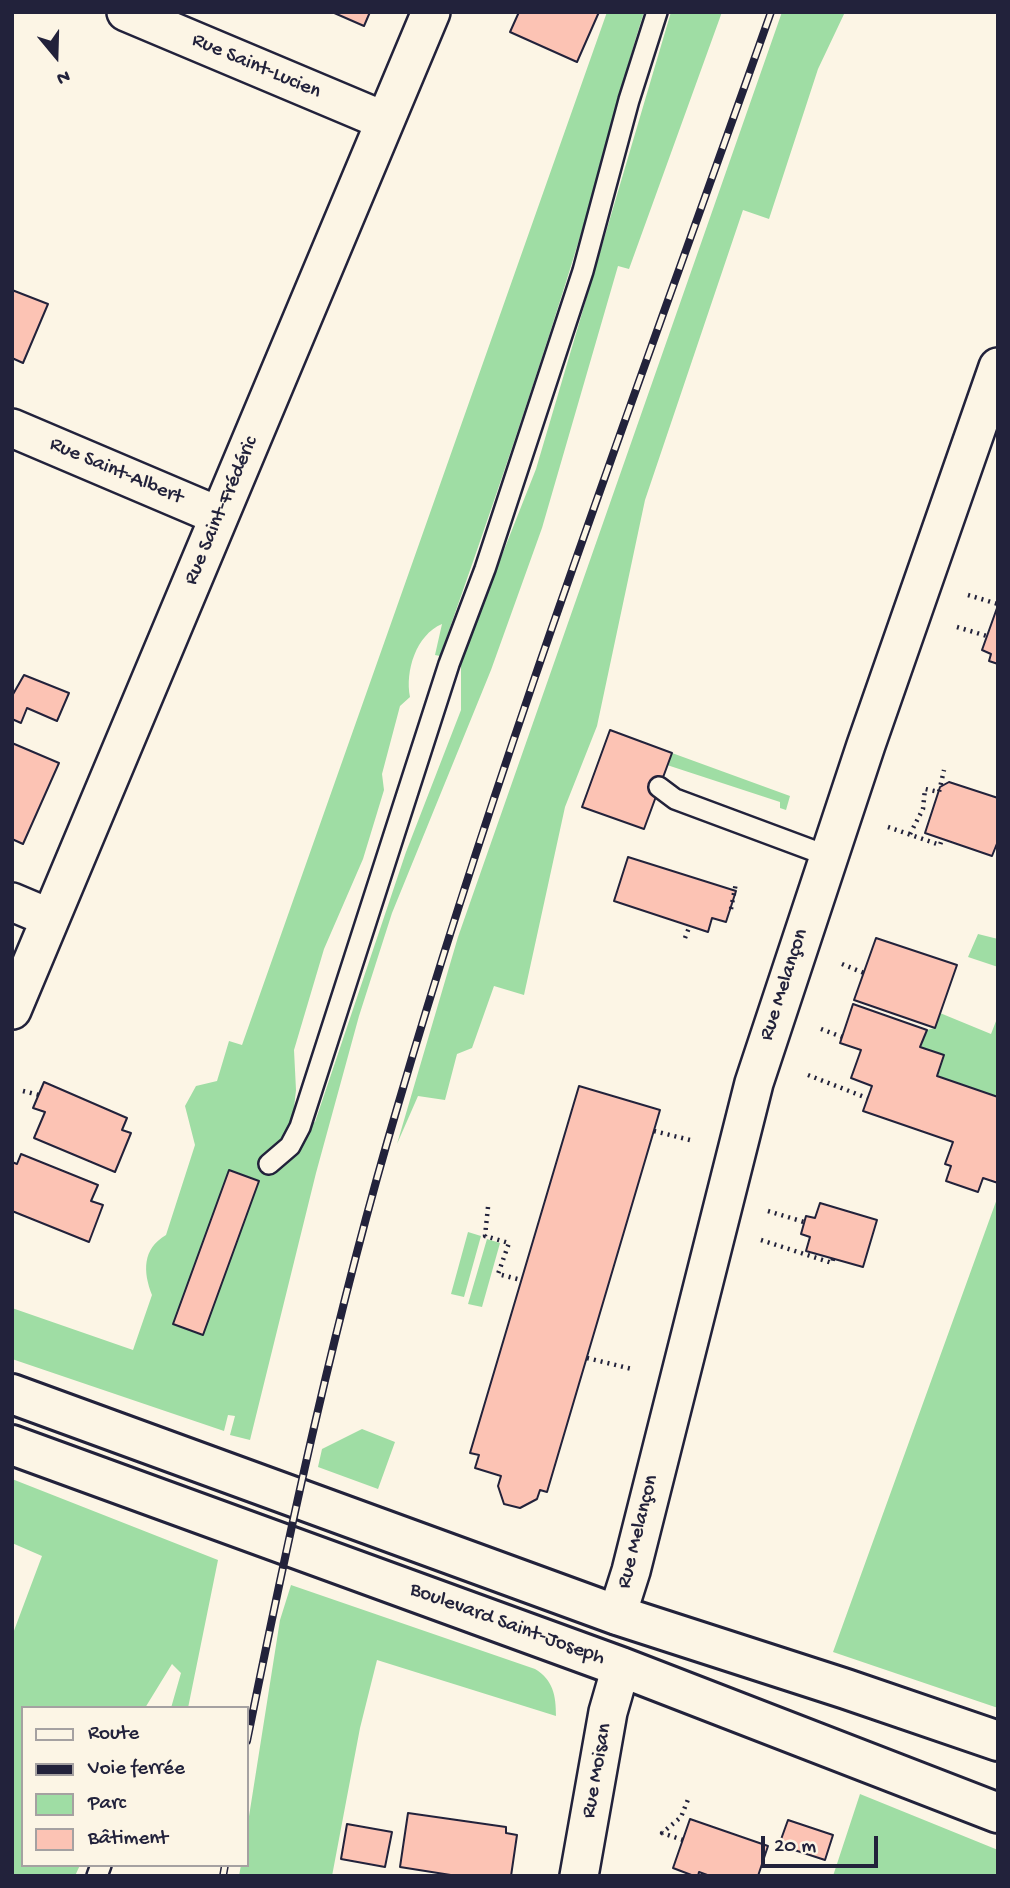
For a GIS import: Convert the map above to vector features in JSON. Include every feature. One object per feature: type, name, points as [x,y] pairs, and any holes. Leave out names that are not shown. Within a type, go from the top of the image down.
[{"type":"main road","points":[[12,1394],[617,1615],[998,1741]]},
{"type":"main road","name":"Boulevard Saint-Joseph","points":[[12,1445],[621,1667],[998,1813]]},
{"type":"street","name":"Rue Saint-Lucien","points":[[126,12],[385,121]]},
{"type":"street","name":"Rue Saint-Frédéric","points":[[12,1010],[431,12]]},
{"type":"street","name":"Rue Melançon","points":[[617,1615],[631,1571],[745,1113],[828,856],[998,368]]},
{"type":"street","name":"Rue Saint-Albert","points":[[12,428],[219,516]]},
{"type":"street","points":[[12,902],[50,918]]},
{"type":"street","name":"Rue Moisan","points":[[579,1876],[608,1712],[621,1667]]},
{"type":"lane","points":[[269,1164],[290,1146],[300,1127],[449,664],[485,569],[578,284],[629,100],[657,12]]},
{"type":"lane","points":[[659,787],[674,799],[828,856]]},
{"type":"path","points":[[968,595],[998,604]]},
{"type":"path","points":[[957,626],[987,636]]},
{"type":"path","points":[[910,834],[923,809],[925,789],[939,792],[944,770]]},
{"type":"path","points":[[888,827],[940,845],[942,839]]},
{"type":"path","points":[[731,909],[736,883]]},
{"type":"path","points":[[685,939],[690,925]]},
{"type":"path","points":[[842,964],[864,973]]},
{"type":"path","points":[[821,1029],[842,1037]]},
{"type":"path","points":[[808,1075],[867,1098]]},
{"type":"path","points":[[23,1091],[39,1095]]},
{"type":"path","points":[[654,1130],[690,1140]]},
{"type":"path","points":[[488,1207],[485,1236],[509,1242],[498,1274],[522,1280]]},
{"type":"path","points":[[768,1211],[804,1222]]},
{"type":"path","points":[[761,1240],[832,1263],[833,1258]]},
{"type":"path","points":[[587,1358],[632,1369]]},
{"type":"path","points":[[683,1840],[662,1833],[681,1817],[689,1797]]},
{"type":"green space","points":[[607,12],[644,12],[583,227],[514,443],[440,656],[435,655],[442,624],[425,636],[414,655],[409,676],[410,697],[400,706],[382,774],[384,790],[363,859],[324,949],[294,1050],[296,1090],[293,1117],[308,1124],[315,1122],[406,852],[461,710],[461,659],[536,469],[671,12],[722,12],[629,269],[618,266],[542,528],[491,670],[392,913],[359,1016],[316,1173],[250,1440],[230,1435],[235,1416],[228,1415],[224,1431],[12,1359],[12,1308],[133,1350],[152,1295],[146,1270],[149,1254],[152,1247],[166,1235],[195,1145],[185,1106],[196,1086],[217,1081],[229,1041],[242,1045]],"holes":[[[229,1171],[259,1182],[202,1335],[173,1324]]]},
{"type":"green space","points":[[782,12],[845,12],[818,69],[769,219],[743,210],[645,500],[597,726],[565,807],[524,995],[494,986],[472,1048],[457,1054],[445,1100],[418,1096],[397,1144],[458,937]]},
{"type":"green space","points":[[672,753],[790,796],[786,810],[780,808],[780,802],[667,765]]},
{"type":"green space","points":[[978,934],[998,939],[998,967],[968,957]]},
{"type":"green space","points":[[940,1013],[991,1034],[998,1016],[998,1097],[937,1076],[944,1055],[921,1047],[927,1030],[935,1028]]},
{"type":"green space","points":[[998,1196],[998,1708],[833,1652]]},
{"type":"green space","points":[[468,1232],[481,1236],[464,1297],[451,1294]]},
{"type":"green space","points":[[487,1239],[500,1243],[482,1307],[468,1304]]},
{"type":"green space","points":[[362,1429],[395,1442],[378,1489],[318,1467],[322,1449]]},
{"type":"green space","points":[[12,1479],[218,1560],[188,1706],[172,1706],[181,1673],[172,1664],[146,1706],[21,1706],[21,1867],[79,1867],[75,1876],[12,1876],[12,1636],[42,1556],[12,1543]]},
{"type":"green space","points":[[291,1585],[535,1669],[550,1683],[556,1716],[377,1660],[360,1728],[332,1876],[239,1876],[241,1867],[248,1867],[248,1823],[280,1620]]},
{"type":"green space","points":[[860,1794],[998,1850],[998,1876],[833,1876]]},
{"type":"building","points":[[332,12],[370,12],[364,26]]},
{"type":"building","points":[[519,12],[599,12],[577,62],[510,32]]},
{"type":"building","points":[[12,290],[48,304],[23,363],[12,358]]},
{"type":"building","points":[[997,608],[998,664],[989,661],[991,654],[982,650]]},
{"type":"building","points":[[24,675],[69,693],[57,721],[27,708],[21,723],[12,719],[12,696]]},
{"type":"building","points":[[610,730],[672,753],[644,829],[582,807]]},
{"type":"building","points":[[12,743],[59,763],[23,844],[12,839]]},
{"type":"building","points":[[949,782],[998,798],[998,841],[992,856],[925,833],[940,787]]},
{"type":"building","points":[[628,857],[736,891],[726,922],[712,918],[708,932],[614,901]]},
{"type":"building","points":[[876,938],[957,965],[935,1028],[854,1000]]},
{"type":"building","points":[[853,1004],[927,1030],[920,1047],[944,1055],[937,1076],[998,1097],[998,1183],[983,1178],[978,1192],[946,1181],[951,1166],[945,1164],[953,1142],[863,1111],[872,1086],[851,1078],[861,1050],[840,1043]]},
{"type":"building","points":[[44,1082],[127,1118],[122,1130],[131,1133],[115,1172],[34,1138],[45,1112],[33,1108]]},
{"type":"building","points":[[579,1086],[660,1110],[547,1492],[540,1490],[537,1499],[520,1508],[504,1504],[498,1486],[501,1476],[475,1468],[479,1455],[470,1453]]},
{"type":"building","points":[[21,1154],[98,1185],[91,1201],[103,1205],[89,1242],[12,1211],[12,1162],[17,1164]]},
{"type":"building","points":[[229,1170],[259,1181],[203,1335],[173,1324]]},
{"type":"building","points":[[820,1203],[877,1220],[863,1267],[806,1251],[810,1237],[801,1234],[806,1216],[815,1218]]},
{"type":"building","points":[[408,1813],[506,1827],[506,1833],[517,1835],[511,1876],[457,1876],[400,1867]]},
{"type":"building","points":[[690,1819],[768,1846],[758,1876],[710,1876],[699,1872],[698,1876],[694,1876],[673,1868]]},
{"type":"building","points":[[788,1820],[833,1835],[825,1860],[779,1845]]},
{"type":"building","points":[[347,1824],[392,1832],[385,1867],[341,1859]]},
{"type":"railway","points":[[248,1736],[297,1501],[334,1342],[398,1105],[484,829],[530,692],[771,12]]},
{"type":"railway","points":[[223,1876],[225,1867]]}]
